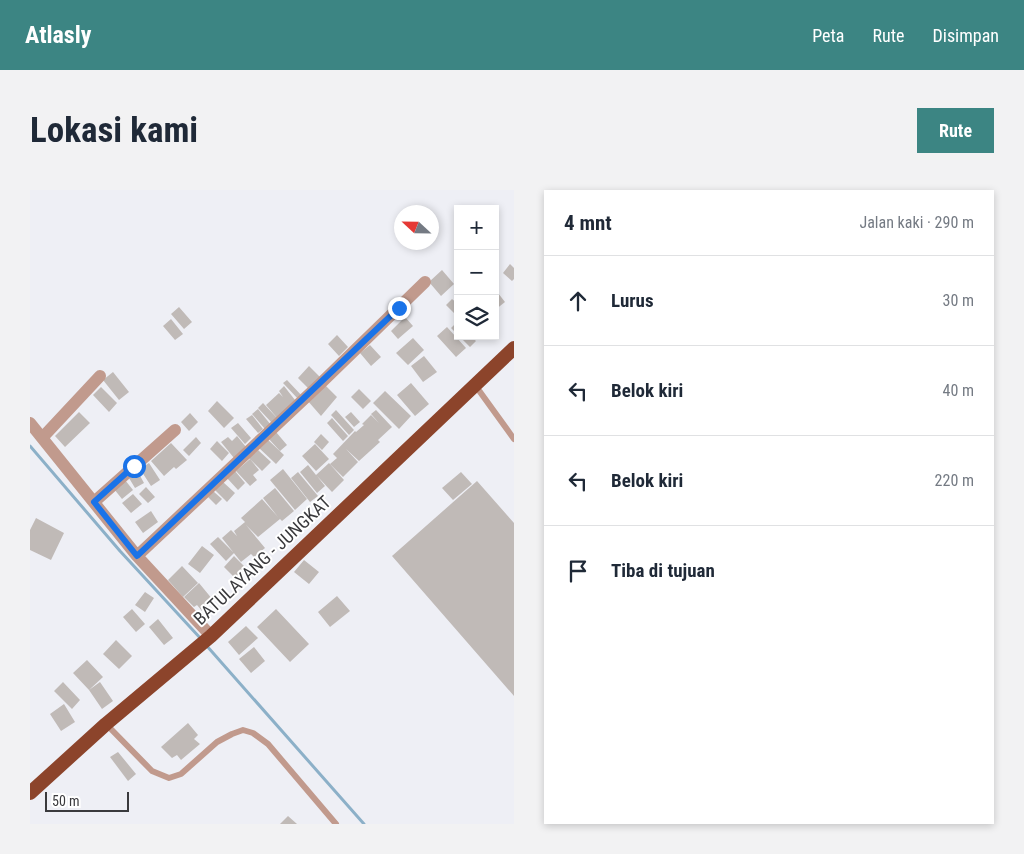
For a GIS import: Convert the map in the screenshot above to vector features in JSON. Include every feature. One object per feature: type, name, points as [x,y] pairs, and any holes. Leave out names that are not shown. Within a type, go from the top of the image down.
[{"type":"highway","name":"BATULAYANG - JUNGKAT","points":[[30,793],[106,724],[205,640],[514,348]]},
{"type":"street","points":[[137,556],[425,282]]},
{"type":"street","points":[[43,437],[100,376]]},
{"type":"street","points":[[30,423],[205,640]]},
{"type":"street","points":[[94,502],[175,430]]},
{"type":"lane","points":[[475,385],[514,439]]},
{"type":"lane","points":[[106,724],[152,771],[169,778],[181,774],[217,742],[232,734],[243,730],[254,733],[268,744],[336,824]]},
{"type":"building","points":[[510,264],[514,268],[514,279],[512,281],[503,273]]},
{"type":"building","points":[[442,270],[454,284],[441,296],[429,282]]},
{"type":"building","points":[[499,294],[505,302],[499,307]]},
{"type":"building","points":[[452,299],[454,301],[454,313],[446,305]]},
{"type":"building","points":[[179,307],[192,322],[184,329],[171,314]]},
{"type":"building","points":[[405,317],[413,326],[398,339],[391,331]]},
{"type":"building","points":[[171,319],[183,334],[175,340],[163,326]]},
{"type":"building","points":[[447,327],[454,335],[454,340],[459,340],[466,348],[456,357],[437,336]]},
{"type":"building","points":[[337,335],[348,347],[339,356],[328,344]]},
{"type":"building","points":[[413,338],[424,350],[408,365],[396,353]]},
{"type":"building","points":[[463,340],[476,341],[470,347]]},
{"type":"building","points":[[370,345],[381,357],[371,366],[360,353]]},
{"type":"building","points":[[424,356],[437,372],[423,382],[411,366]]},
{"type":"building","points":[[309,366],[322,379],[309,389],[298,378]]},
{"type":"building","points":[[113,372],[129,392],[119,400],[103,380]]},
{"type":"building","points":[[287,380],[303,397],[299,400],[283,383]]},
{"type":"building","points":[[411,383],[429,404],[415,416],[397,395]]},
{"type":"building","points":[[324,384],[337,397],[321,416],[307,400]]},
{"type":"building","points":[[284,386],[295,400],[278,419],[266,405],[279,393],[283,397],[279,391]]},
{"type":"building","points":[[101,387],[117,403],[109,412],[93,395]]},
{"type":"building","points":[[359,389],[371,401],[363,409],[351,397]]},
{"type":"building","points":[[385,391],[411,416],[399,429],[373,403]]},
{"type":"building","points":[[217,401],[234,418],[224,428],[208,411]]},
{"type":"building","points":[[263,403],[277,418],[272,423],[258,408]]},
{"type":"building","points":[[258,409],[271,425],[265,429],[252,414]]},
{"type":"building","points":[[336,410],[354,430],[349,435],[331,415]]},
{"type":"building","points":[[376,410],[392,427],[378,440],[380,442],[359,461],[346,449],[358,462],[343,477],[330,464],[337,458],[333,454],[355,431],[364,425],[362,424],[371,415],[379,423],[371,414]]},
{"type":"building","points":[[79,412],[90,423],[65,447],[55,436]]},
{"type":"building","points":[[351,412],[360,422],[354,427],[345,417]]},
{"type":"building","points":[[190,413],[198,422],[189,431],[181,422]]},
{"type":"building","points":[[252,415],[263,429],[258,433],[246,419]]},
{"type":"building","points":[[332,418],[348,436],[343,441],[327,423]]},
{"type":"building","points":[[238,423],[251,438],[245,444],[231,428]]},
{"type":"building","points":[[276,432],[287,445],[280,451],[268,438]]},
{"type":"building","points":[[321,434],[329,442],[322,450],[314,442]]},
{"type":"building","points":[[237,436],[246,447],[234,458],[221,442],[228,437],[232,441]]},
{"type":"building","points":[[196,437],[201,443],[189,456],[183,450]]},
{"type":"building","points":[[266,438],[284,455],[276,464],[258,447]]},
{"type":"building","points":[[217,441],[229,453],[222,461],[210,449]]},
{"type":"building","points":[[171,443],[187,460],[176,469],[174,467],[164,476],[151,461]]},
{"type":"building","points":[[315,444],[329,459],[316,471],[302,456]]},
{"type":"building","points":[[258,450],[271,462],[262,471],[249,458]]},
{"type":"building","points":[[250,459],[259,470],[253,475],[257,480],[250,486],[236,471]]},
{"type":"building","points":[[149,463],[160,480],[151,486],[140,469]]},
{"type":"building","points":[[329,463],[344,480],[332,492],[317,476],[325,486],[317,493],[300,472],[308,465],[316,475]]},
{"type":"building","points":[[283,469],[307,499],[295,510],[270,480]]},
{"type":"building","points":[[235,471],[245,483],[238,490],[227,478]]},
{"type":"building","points":[[138,472],[144,483],[135,488],[129,478]]},
{"type":"building","points":[[298,472],[318,496],[310,502],[291,478]]},
{"type":"building","points":[[461,472],[472,484],[453,500],[442,488]]},
{"type":"building","points":[[125,480],[133,490],[122,499],[114,489]]},
{"type":"building","points":[[477,481],[514,523],[514,696],[392,556]]},
{"type":"building","points":[[223,482],[235,493],[227,502],[215,490]]},
{"type":"building","points":[[146,487],[155,497],[148,503],[139,494]]},
{"type":"building","points":[[275,488],[294,511],[282,521],[280,519],[258,537],[246,525],[265,548],[254,557],[251,554],[241,562],[222,538],[231,530],[237,536],[234,531],[245,522],[241,518],[262,499],[278,517],[263,498]]},
{"type":"building","points":[[213,491],[222,499],[216,505],[208,497]]},
{"type":"building","points":[[133,494],[142,504],[131,513],[122,503]]},
{"type":"building","points":[[151,511],[158,522],[143,533],[135,522]]},
{"type":"building","points":[[36,518],[64,533],[51,560],[30,550],[30,530]]},
{"type":"building","points":[[218,537],[234,553],[226,561],[210,544]]},
{"type":"building","points":[[202,546],[214,555],[200,573],[188,564]]},
{"type":"building","points":[[234,556],[246,568],[236,579],[224,567]]},
{"type":"building","points":[[304,560],[319,572],[309,584],[294,572]]},
{"type":"building","points":[[182,566],[198,583],[183,597],[168,580]]},
{"type":"building","points":[[199,583],[213,600],[202,611],[197,605],[194,607],[184,597]]},
{"type":"building","points":[[145,592],[154,598],[145,612],[135,605]]},
{"type":"building","points":[[337,596],[350,611],[330,627],[318,612]]},
{"type":"building","points":[[132,609],[145,624],[136,632],[123,617]]},
{"type":"building","points":[[276,609],[309,644],[290,662],[257,627]]},
{"type":"building","points":[[158,619],[173,638],[164,645],[149,627]]},
{"type":"building","points":[[246,626],[258,638],[239,655],[228,642]]},
{"type":"building","points":[[116,640],[132,656],[119,669],[103,654]]},
{"type":"building","points":[[254,647],[265,661],[251,673],[239,659]]},
{"type":"building","points":[[87,660],[103,677],[89,690],[73,673]]},
{"type":"building","points":[[63,682],[80,700],[72,709],[54,691]]},
{"type":"building","points":[[100,682],[113,701],[102,709],[89,690]]},
{"type":"building","points":[[64,704],[75,722],[61,731],[50,714]]},
{"type":"building","points":[[188,723],[198,735],[194,739],[200,744],[181,760],[177,755],[172,758],[161,747]]},
{"type":"building","points":[[118,752],[136,774],[128,781],[110,757]]},
{"type":"building","points":[[288,816],[297,824],[280,824]]},
{"type":"waterway","points":[[30,446],[120,551],[202,640]]},
{"type":"waterway","points":[[206,645],[364,824]]},
{"type":"route","points":[[134,466],[94,502],[137,556],[399,308]]}]
